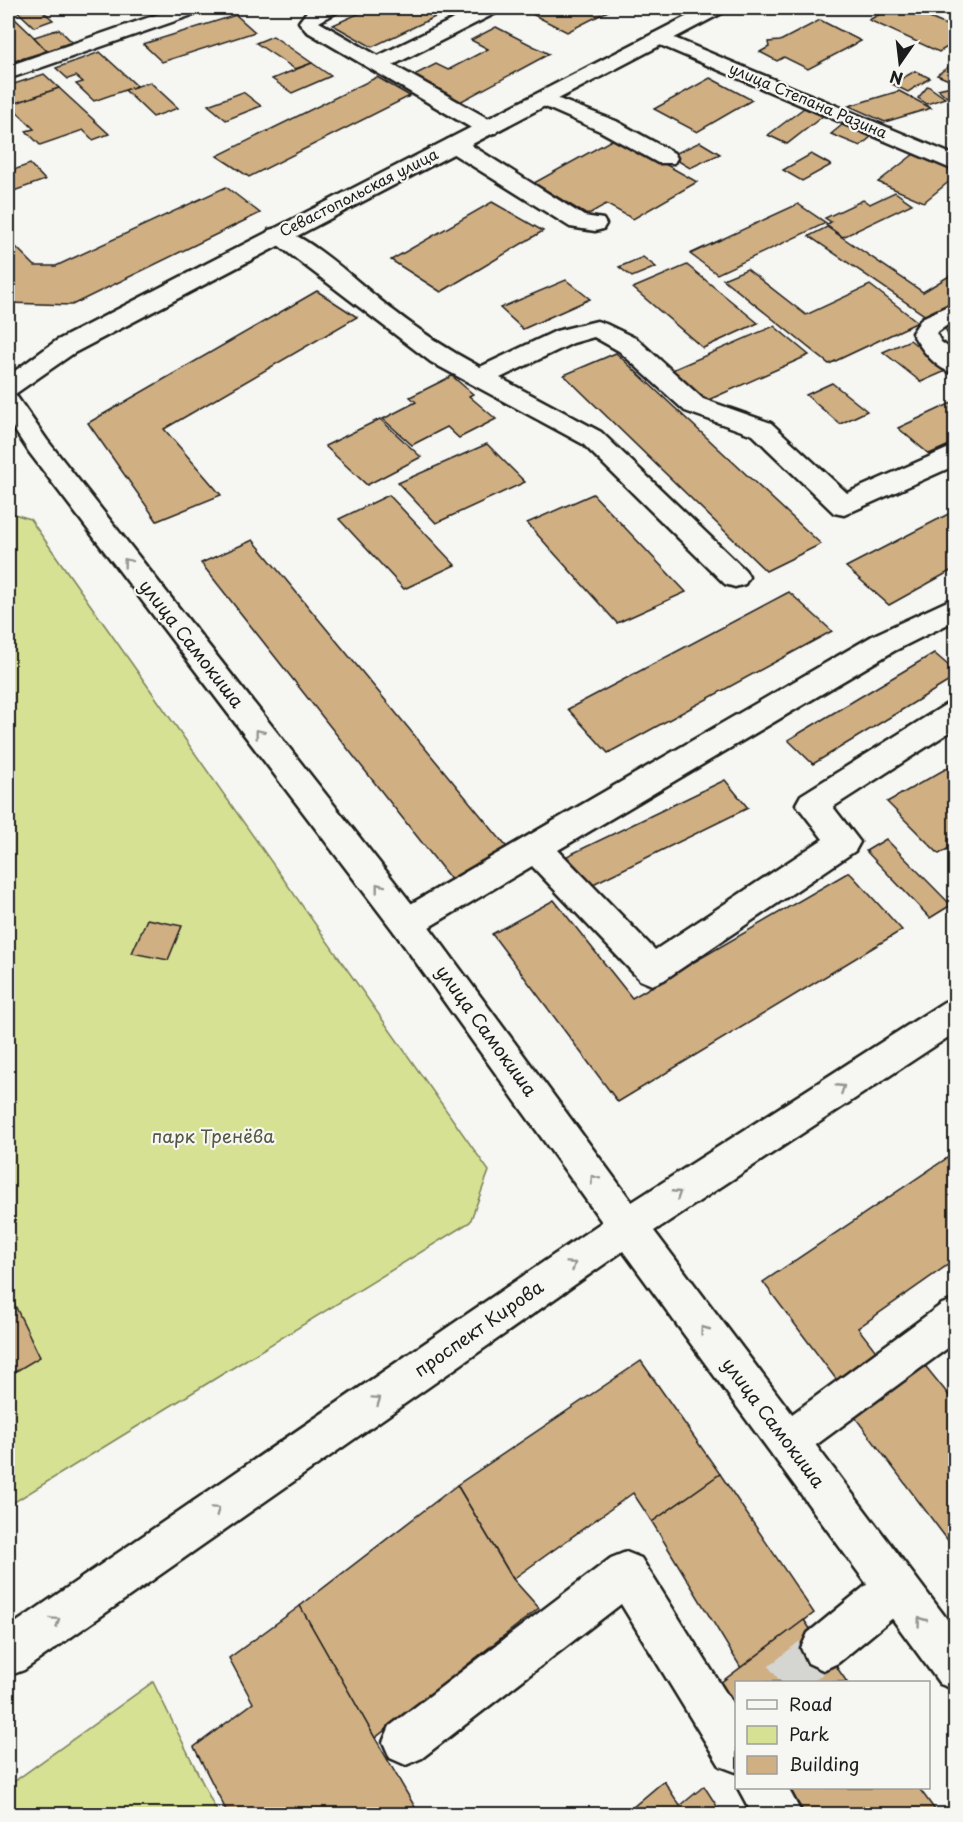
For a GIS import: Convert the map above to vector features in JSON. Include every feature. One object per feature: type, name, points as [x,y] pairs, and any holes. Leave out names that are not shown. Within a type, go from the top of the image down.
[{"type":"main road","points":[[8,73],[194,8]]},
{"type":"main road","points":[[330,8],[315,14],[309,22],[313,27],[488,128]]},
{"type":"main road","points":[[378,64],[491,8]]},
{"type":"main road","name":"Севастопольская улица","points":[[8,388],[65,347],[717,8]]},
{"type":"main road","name":"улица Степана Разина","points":[[660,38],[956,164]]},
{"type":"main road","points":[[543,99],[608,126],[666,158]]},
{"type":"main road","points":[[454,146],[578,222],[595,224]]},
{"type":"main road","points":[[277,235],[304,251],[387,318],[440,356],[592,438],[735,577]]},
{"type":"main road","points":[[956,309],[931,323],[924,333],[932,347],[956,366]]},
{"type":"main road","points":[[480,377],[565,337],[597,329],[628,345],[694,405],[762,429],[844,506],[956,454]]},
{"type":"main road","name":"улица Самокиша","points":[[8,401],[38,446],[407,923],[787,1442],[956,1668]]},
{"type":"main road","points":[[407,923],[884,643],[956,607]]},
{"type":"main road","points":[[536,848],[652,970],[844,842],[812,804],[956,713]]},
{"type":"main road","name":"проспект Кирова","points":[[8,1654],[628,1226],[956,1013]]},
{"type":"main road","points":[[787,1442],[956,1318]]},
{"type":"main road","points":[[406,1742],[626,1573],[732,1733]]},
{"type":"main road","points":[[823,1648],[896,1588]]},
{"type":"main road","points":[[762,1789],[779,1815]]},
{"type":"green space","name":"парк Тренёва","points":[[8,512],[30,519],[489,1171],[470,1222],[8,1506]]},
{"type":"green space","points":[[153,1682],[218,1814],[8,1814],[8,1786]]},
{"type":"building","points":[[14,8],[39,8],[53,20],[34,27]]},
{"type":"building","points":[[371,8],[454,8],[372,47],[333,25]]},
{"type":"building","points":[[537,8],[614,8],[567,32],[528,12]]},
{"type":"building","points":[[890,8],[938,8],[925,16],[956,29],[956,42],[939,52],[869,20]]},
{"type":"building","points":[[236,15],[255,32],[162,62],[143,44]]},
{"type":"building","points":[[13,17],[47,51],[8,63],[8,19]]},
{"type":"building","points":[[820,20],[861,41],[808,69],[784,57],[777,61],[760,52],[769,47],[768,42],[780,41]]},
{"type":"building","points":[[496,27],[549,54],[458,103],[410,77],[436,64],[448,70],[488,49],[471,40]]},
{"type":"building","points":[[59,29],[72,42],[47,51],[34,37]]},
{"type":"building","points":[[273,36],[312,63],[295,69],[256,43]]},
{"type":"building","points":[[100,52],[137,86],[94,101],[76,84],[83,82],[76,76],[68,79],[56,68]]},
{"type":"building","points":[[955,62],[956,83],[937,75]]},
{"type":"building","points":[[312,63],[331,76],[292,93],[272,79]]},
{"type":"building","points":[[915,71],[930,78],[908,92],[892,84]]},
{"type":"building","points":[[44,74],[59,88],[10,105],[8,103],[8,86]]},
{"type":"building","points":[[377,77],[410,96],[249,177],[217,156]]},
{"type":"building","points":[[710,78],[752,100],[697,132],[654,109]]},
{"type":"building","points":[[150,82],[178,108],[153,117],[125,90]]},
{"type":"building","points":[[956,85],[956,95],[947,97],[938,89]]},
{"type":"building","points":[[928,86],[945,98],[927,104],[918,98]]},
{"type":"building","points":[[59,88],[109,134],[93,140],[83,130],[40,145],[26,131],[34,129],[10,105]]},
{"type":"building","points":[[899,91],[931,108],[885,122],[849,106]]},
{"type":"building","points":[[243,92],[261,106],[226,120],[208,105]]},
{"type":"building","points":[[804,108],[823,116],[787,144],[768,135]]},
{"type":"building","points":[[842,125],[871,137],[860,146],[831,134]]},
{"type":"building","points":[[617,137],[697,182],[633,219],[606,204],[587,215],[534,183]]},
{"type":"building","points":[[700,142],[720,154],[690,168],[670,156]]},
{"type":"building","points":[[811,154],[831,165],[802,181],[783,170]]},
{"type":"building","points":[[914,154],[956,172],[956,176],[924,202],[878,182]]},
{"type":"building","points":[[30,164],[45,180],[8,193],[8,172]]},
{"type":"building","points":[[226,187],[260,213],[72,305],[8,303],[8,239],[35,266],[56,266]]},
{"type":"building","points":[[895,192],[912,204],[843,237],[826,225],[831,222],[825,218],[863,200],[870,204]]},
{"type":"building","points":[[492,202],[543,231],[441,292],[391,260]]},
{"type":"building","points":[[798,204],[826,223],[717,274],[690,254]]},
{"type":"building","points":[[827,227],[923,292],[954,273],[956,300],[926,316],[809,236]]},
{"type":"building","points":[[643,257],[656,267],[632,277],[619,267]]},
{"type":"building","points":[[687,265],[758,323],[703,348],[633,288]]},
{"type":"building","points":[[747,269],[806,315],[870,285],[918,322],[829,364],[723,279]]},
{"type":"building","points":[[566,280],[590,299],[523,329],[500,308]]},
{"type":"building","points":[[317,291],[357,317],[164,429],[221,495],[157,521],[88,423]]},
{"type":"building","points":[[956,317],[956,341],[950,341],[942,319]]},
{"type":"building","points":[[774,326],[809,355],[706,401],[672,370]]},
{"type":"building","points":[[910,340],[948,370],[921,382],[883,352]]},
{"type":"building","points":[[616,353],[821,544],[766,571],[564,375]]},
{"type":"building","points":[[452,376],[473,394],[469,396],[496,419],[459,438],[447,427],[412,445],[383,419],[416,402],[410,397]]},
{"type":"building","points":[[832,383],[867,411],[840,424],[806,395]]},
{"type":"building","points":[[956,401],[956,442],[929,454],[898,428]]},
{"type":"building","points":[[380,419],[421,457],[367,485],[325,446]]},
{"type":"building","points":[[487,444],[525,482],[436,523],[398,483]]},
{"type":"building","points":[[593,494],[686,592],[617,623],[527,523]]},
{"type":"building","points":[[389,495],[455,565],[404,589],[339,519]]},
{"type":"building","points":[[956,510],[956,568],[889,605],[846,567]]},
{"type":"building","points":[[253,540],[510,851],[453,882],[201,563]]},
{"type":"building","points":[[789,592],[832,631],[608,753],[568,709]]},
{"type":"building","points":[[934,653],[956,672],[956,677],[813,764],[788,740]]},
{"type":"building","points":[[956,763],[956,844],[939,854],[887,802]]},
{"type":"building","points":[[725,780],[748,808],[587,887],[565,857]]},
{"type":"building","points":[[886,839],[951,905],[930,918],[866,851]]},
{"type":"building","points":[[849,872],[902,930],[618,1102],[492,934],[554,900],[632,998]]},
{"type":"building","points":[[147,919],[182,926],[168,960],[132,953]]},
{"type":"building","points":[[956,1152],[956,1259],[858,1328],[882,1359],[842,1387],[763,1282]]},
{"type":"building","points":[[8,1291],[40,1357],[8,1376]]},
{"type":"building","points":[[918,1357],[956,1404],[956,1551],[848,1408]]},
{"type":"building","points":[[641,1361],[720,1474],[652,1522],[633,1493],[513,1579],[457,1485]]},
{"type":"building","points":[[720,1474],[814,1613],[741,1668],[652,1522]]},
{"type":"building","points":[[457,1485],[513,1579],[539,1608],[375,1738],[300,1606]]},
{"type":"building","points":[[300,1606],[419,1814],[228,1814],[194,1747],[253,1703],[229,1658]]},
{"type":"building","points":[[804,1620],[846,1681],[735,1681],[735,1706],[720,1683]]},
{"type":"building","points":[[664,1781],[680,1806],[704,1786],[722,1814],[636,1814],[632,1808]]},
{"type":"building","points":[[789,1789],[920,1789],[938,1814],[805,1814]]},
{"type":"tunnel","points":[[782,1681],[823,1648]]}]
